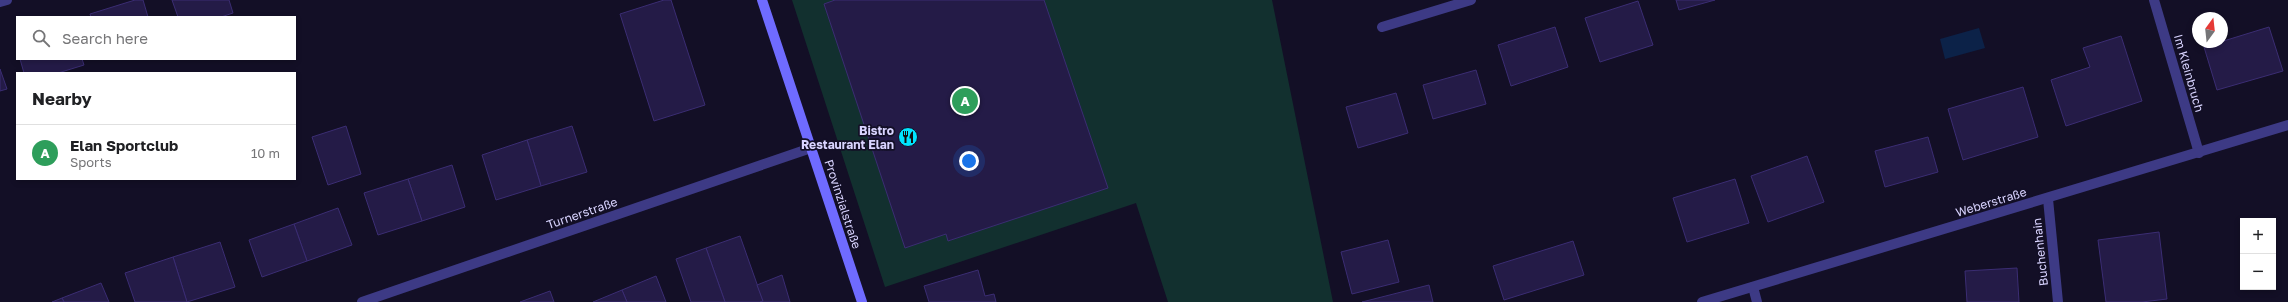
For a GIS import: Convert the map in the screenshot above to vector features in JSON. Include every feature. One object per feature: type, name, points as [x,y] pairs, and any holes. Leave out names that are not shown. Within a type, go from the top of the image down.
[{"type":"street","points":[[0,2],[6,0]]},
{"type":"street","name":"Provinzialstraße","points":[[762,0],[862,302]]},
{"type":"street","points":[[1382,27],[1471,0]]},
{"type":"street","name":"Im Kleinbruch","points":[[2154,0],[2199,153]]},
{"type":"street","name":"Weberstraße","points":[[1702,302],[2288,125]]},
{"type":"street","name":"Turnerstraße","points":[[362,302],[811,148]]},
{"type":"street","name":"Buchenhain","points":[[2048,198],[2058,302]]},
{"type":"street","points":[[1753,287],[1757,302]]},
{"type":"green space","points":[[792,0],[1272,0],[1333,302],[1168,302],[1136,203],[885,287]]},
{"type":"water","points":[[1979,28],[1985,48],[1945,59],[1940,39]]},
{"type":"building","points":[[135,0],[143,0],[148,16],[91,16],[90,14]]},
{"type":"building","points":[[172,0],[229,0],[233,13],[224,16],[178,16]]},
{"type":"building","points":[[664,0],[671,0],[705,105],[654,121],[620,14]]},
{"type":"building","points":[[835,0],[1044,0],[1108,188],[948,241],[946,234],[905,248],[824,4]]},
{"type":"building","points":[[1676,0],[1715,0],[1679,10]]},
{"type":"building","points":[[1638,1],[1653,45],[1600,62],[1585,18]]},
{"type":"building","points":[[1555,27],[1568,67],[1511,86],[1498,45]]},
{"type":"building","points":[[2269,27],[2283,71],[2217,90],[2204,48],[2228,48],[2228,40]]},
{"type":"building","points":[[2121,36],[2142,101],[2066,126],[2051,80],[2090,67],[2083,48]]},
{"type":"building","points":[[20,60],[82,60],[84,65],[61,72],[24,72]]},
{"type":"building","points":[[0,69],[7,89],[0,91]]},
{"type":"building","points":[[1476,70],[1486,104],[1433,119],[1423,85]]},
{"type":"building","points":[[2023,87],[2038,137],[1963,160],[1948,109]]},
{"type":"building","points":[[1396,93],[1408,133],[1358,148],[1346,107]]},
{"type":"building","points":[[346,126],[361,174],[328,185],[312,137]]},
{"type":"building","points":[[572,126],[587,172],[541,186],[527,140]]},
{"type":"building","points":[[1928,137],[1938,172],[1885,187],[1875,151]]},
{"type":"building","points":[[527,140],[541,186],[496,200],[482,155]]},
{"type":"building","points":[[1807,156],[1824,202],[1768,222],[1751,176]]},
{"type":"building","points":[[452,165],[465,207],[422,221],[408,179]]},
{"type":"building","points":[[408,179],[422,221],[378,235],[364,193]]},
{"type":"building","points":[[1735,179],[1749,223],[1687,242],[1673,198]]},
{"type":"building","points":[[338,208],[352,245],[307,261],[294,224]]},
{"type":"building","points":[[294,224],[307,261],[262,277],[249,240]]},
{"type":"building","points":[[2159,232],[2167,299],[2142,302],[2106,302],[2098,240]]},
{"type":"building","points":[[740,236],[763,301],[760,302],[725,302],[706,248]]},
{"type":"building","points":[[1388,240],[1399,282],[1352,294],[1341,252]]},
{"type":"building","points":[[1573,241],[1584,275],[1504,300],[1493,266]]},
{"type":"building","points":[[220,242],[235,287],[187,302],[173,257]]},
{"type":"building","points":[[706,248],[725,302],[691,302],[676,259]]},
{"type":"building","points":[[173,257],[187,302],[135,302],[125,273]]},
{"type":"building","points":[[2017,268],[2019,302],[1967,302],[1965,271]]},
{"type":"building","points":[[978,270],[985,296],[994,294],[996,302],[929,302],[924,286]]},
{"type":"building","points":[[782,275],[790,302],[760,302],[763,301],[757,285]]},
{"type":"building","points":[[656,276],[666,302],[627,302],[622,290]]},
{"type":"building","points":[[101,283],[109,302],[64,302],[62,298]]},
{"type":"building","points":[[1429,285],[1433,302],[1362,302]]},
{"type":"building","points":[[622,290],[627,302],[593,302]]},
{"type":"building","points":[[550,291],[554,302],[520,302]]},
{"type":"building","points":[[62,298],[64,302],[52,302]]},
{"type":"place","name":"Elan Sportclub","points":[[965,101]]},
{"type":"place","name":"Bistro Restaurant Elan","points":[[908,137]]}]
